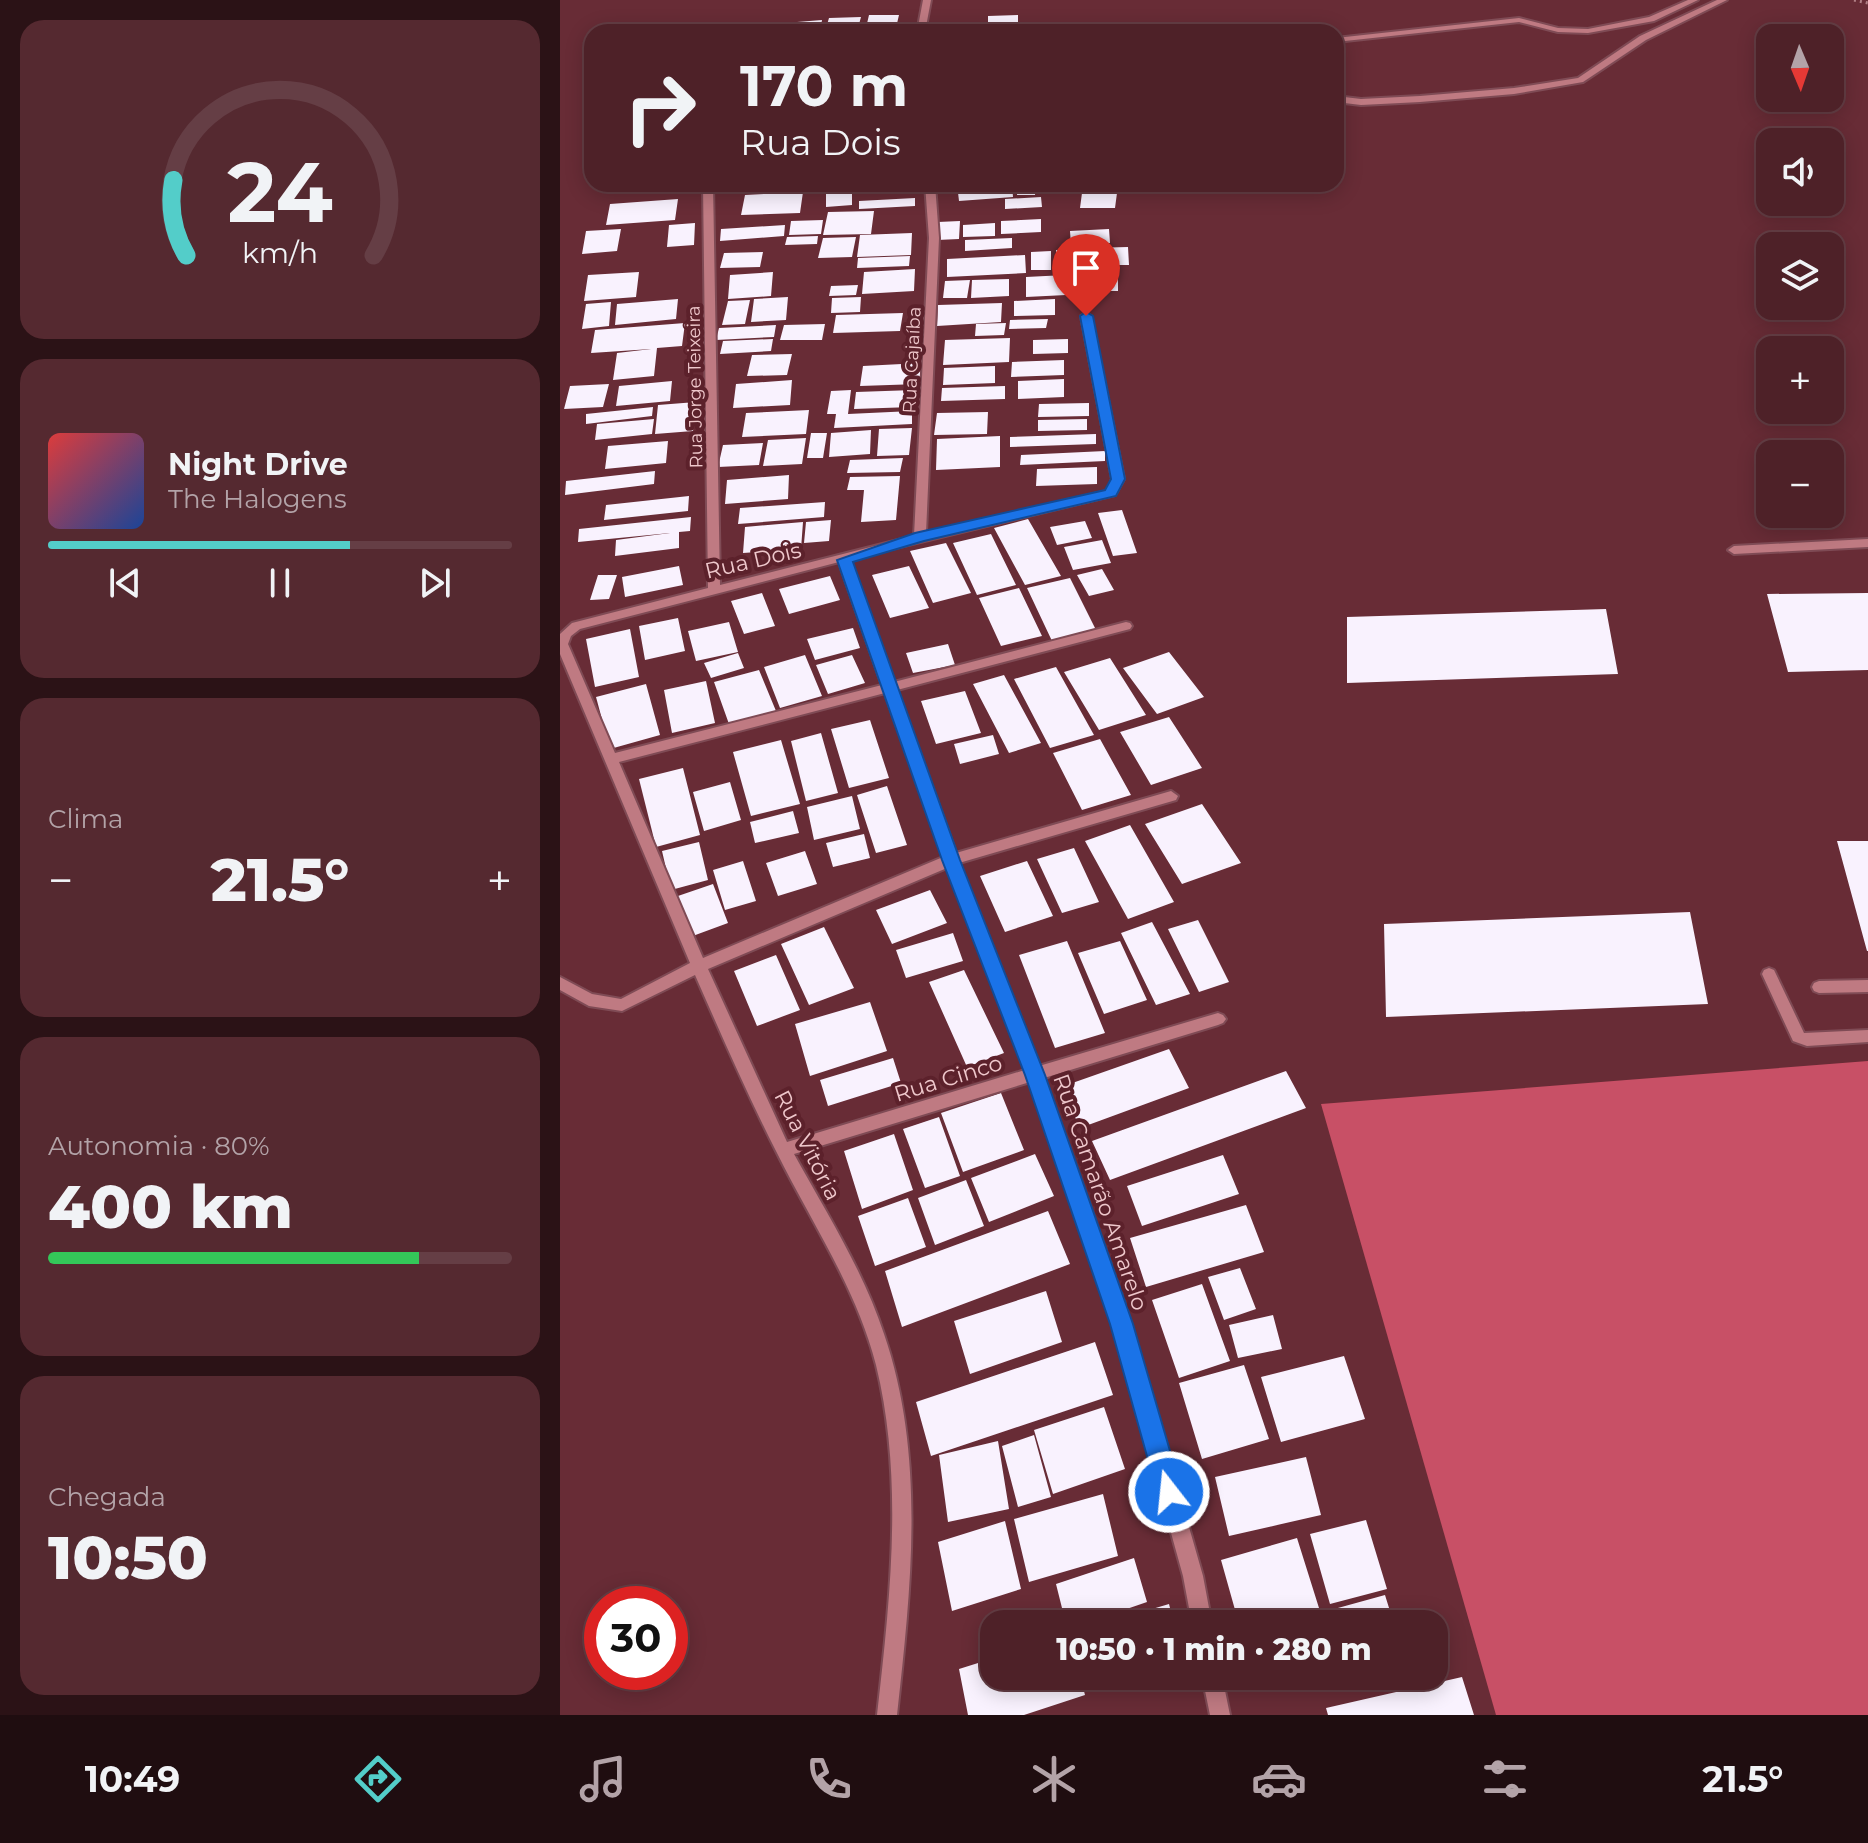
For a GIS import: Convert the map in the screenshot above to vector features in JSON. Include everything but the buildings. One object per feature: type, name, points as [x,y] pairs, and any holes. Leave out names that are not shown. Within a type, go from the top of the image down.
[{"type":"street","points":[[922,24],[927,0]]},
{"type":"street","points":[[1344,39],[1519,20],[1558,30],[1588,31],[1651,19],[1694,0]]},
{"type":"street","points":[[1344,100],[1361,102],[1435,98],[1514,91],[1580,80],[1643,38],[1723,0]]},
{"type":"street","name":"Rua Jorge Teixeira","points":[[708,192],[714,590]]},
{"type":"street","name":"Rua Cajaíba","points":[[920,537],[934,238],[931,192]]},
{"type":"street","name":"Rua Dois","points":[[576,626],[844,560],[920,537],[1111,493],[1118,479],[1086,316]]},
{"type":"street","points":[[1734,550],[1868,543]]},
{"type":"street","name":"Rua Camarão Amarelo","points":[[844,560],[951,860],[1035,1075],[1122,1324],[1193,1576],[1199,1610]]},
{"type":"street","name":"Rua Vitória","points":[[576,626],[566,634],[562,644],[697,967],[783,1150],[855,1279],[885,1365],[900,1464],[901,1568],[901,1598],[887,1715]]},
{"type":"street","points":[[611,759],[1126,626]]},
{"type":"street","points":[[560,983],[605,1005],[641,998],[697,967],[951,860],[1171,796]]},
{"type":"street","points":[[1769,974],[1798,1037],[1807,1040],[1868,1036]]},
{"type":"street","points":[[1819,987],[1868,986]]},
{"type":"street","name":"Rua Cinco","points":[[783,1150],[1218,1019]]},
{"type":"street","points":[[1215,1690],[1220,1715]]},
{"type":"path","points":[[1854,0],[1868,3]]},
{"type":"shaded area","points":[[1868,1061],[1868,1715],[1496,1715],[1321,1104]]},
{"type":"route","points":[[1086,316],[1118,479],[1111,493],[920,537],[844,560],[951,860],[1035,1075],[1122,1324],[1169,1492]]}]
